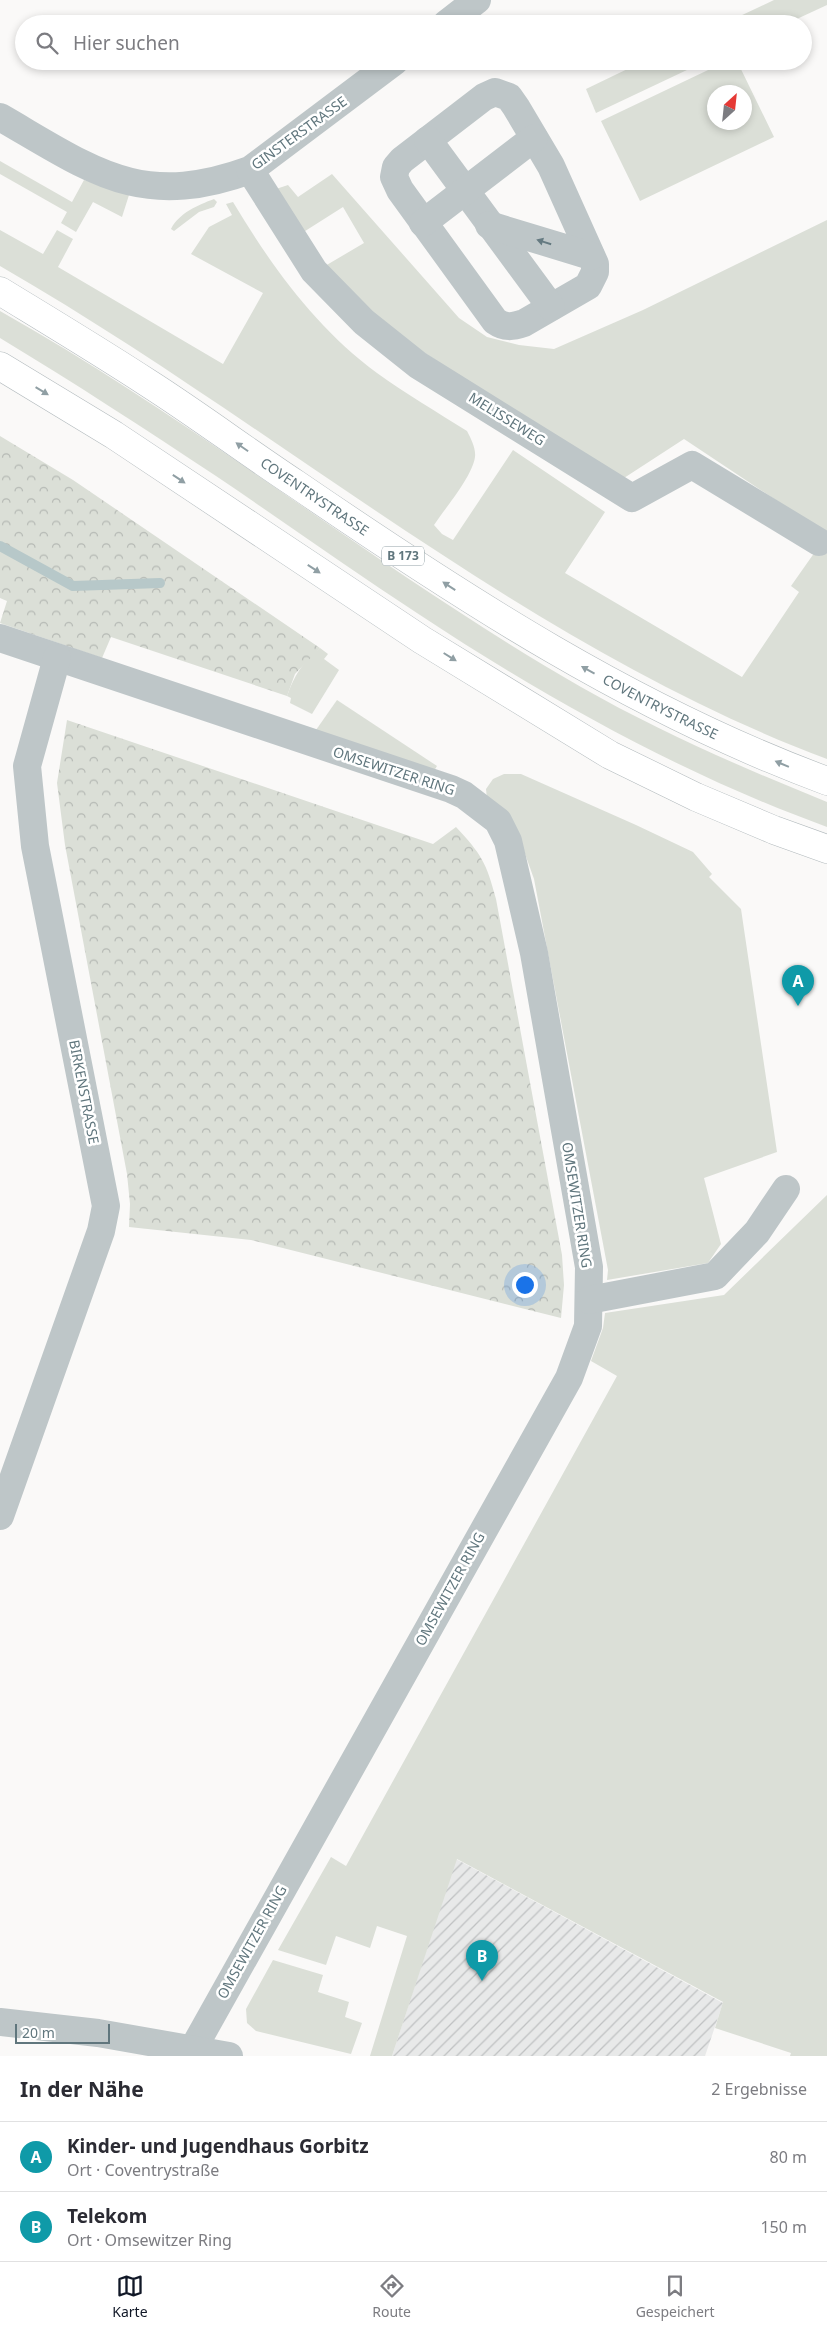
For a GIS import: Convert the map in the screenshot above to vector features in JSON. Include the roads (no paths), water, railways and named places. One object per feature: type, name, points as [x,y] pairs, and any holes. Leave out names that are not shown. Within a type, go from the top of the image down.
[{"type":"main road","name":"COVENTRYSTRASSE","points":[[0,291],[149,383],[360,528],[545,646],[642,700],[719,738],[827,782]]},
{"type":"main road","points":[[0,366],[114,435],[422,640],[610,755],[696,797],[827,849]]},
{"type":"street","points":[[458,15],[477,0]]},
{"type":"street","name":"GINSTERSTRASSE","points":[[0,117],[90,169],[112,178],[135,184],[161,187],[194,185],[227,178],[250,170],[383,70]]},
{"type":"street","points":[[495,92],[509,97],[551,166],[591,256],[595,272],[588,286],[524,323],[512,327],[500,325],[495,321],[423,223],[400,190],[394,177],[396,167],[402,160],[428,140],[484,97],[495,92]]},
{"type":"street","points":[[423,223],[534,138]]},
{"type":"street","points":[[428,140],[551,307]]},
{"type":"street","name":"MELISSEWEG","points":[[250,170],[314,270],[364,322],[418,365],[632,498],[692,465],[819,542]]},
{"type":"street","points":[[489,225],[591,256]]},
{"type":"street","name":"OMSEWITZER RING","points":[[0,638],[451,789],[464,794],[498,821],[508,841],[534,953],[589,1267],[588,1326],[569,1378],[190,2053]]},
{"type":"street","name":"BIRKENSTRASSE","points":[[0,1516],[101,1231],[106,1206],[35,846],[31,815],[27,766],[57,658]]},
{"type":"street","points":[[589,1300],[715,1276],[757,1232],[786,1189]]},
{"type":"street","points":[[0,2022],[98,2033],[190,2053],[229,2056]]},
{"type":"waterway","points":[[0,546],[73,586],[160,583]]},
{"type":"place","name":"Kinder- und Jugendhaus Gorbitz","points":[[798,1006]]},
{"type":"place","name":"Telekom","points":[[482,1981]]}]
